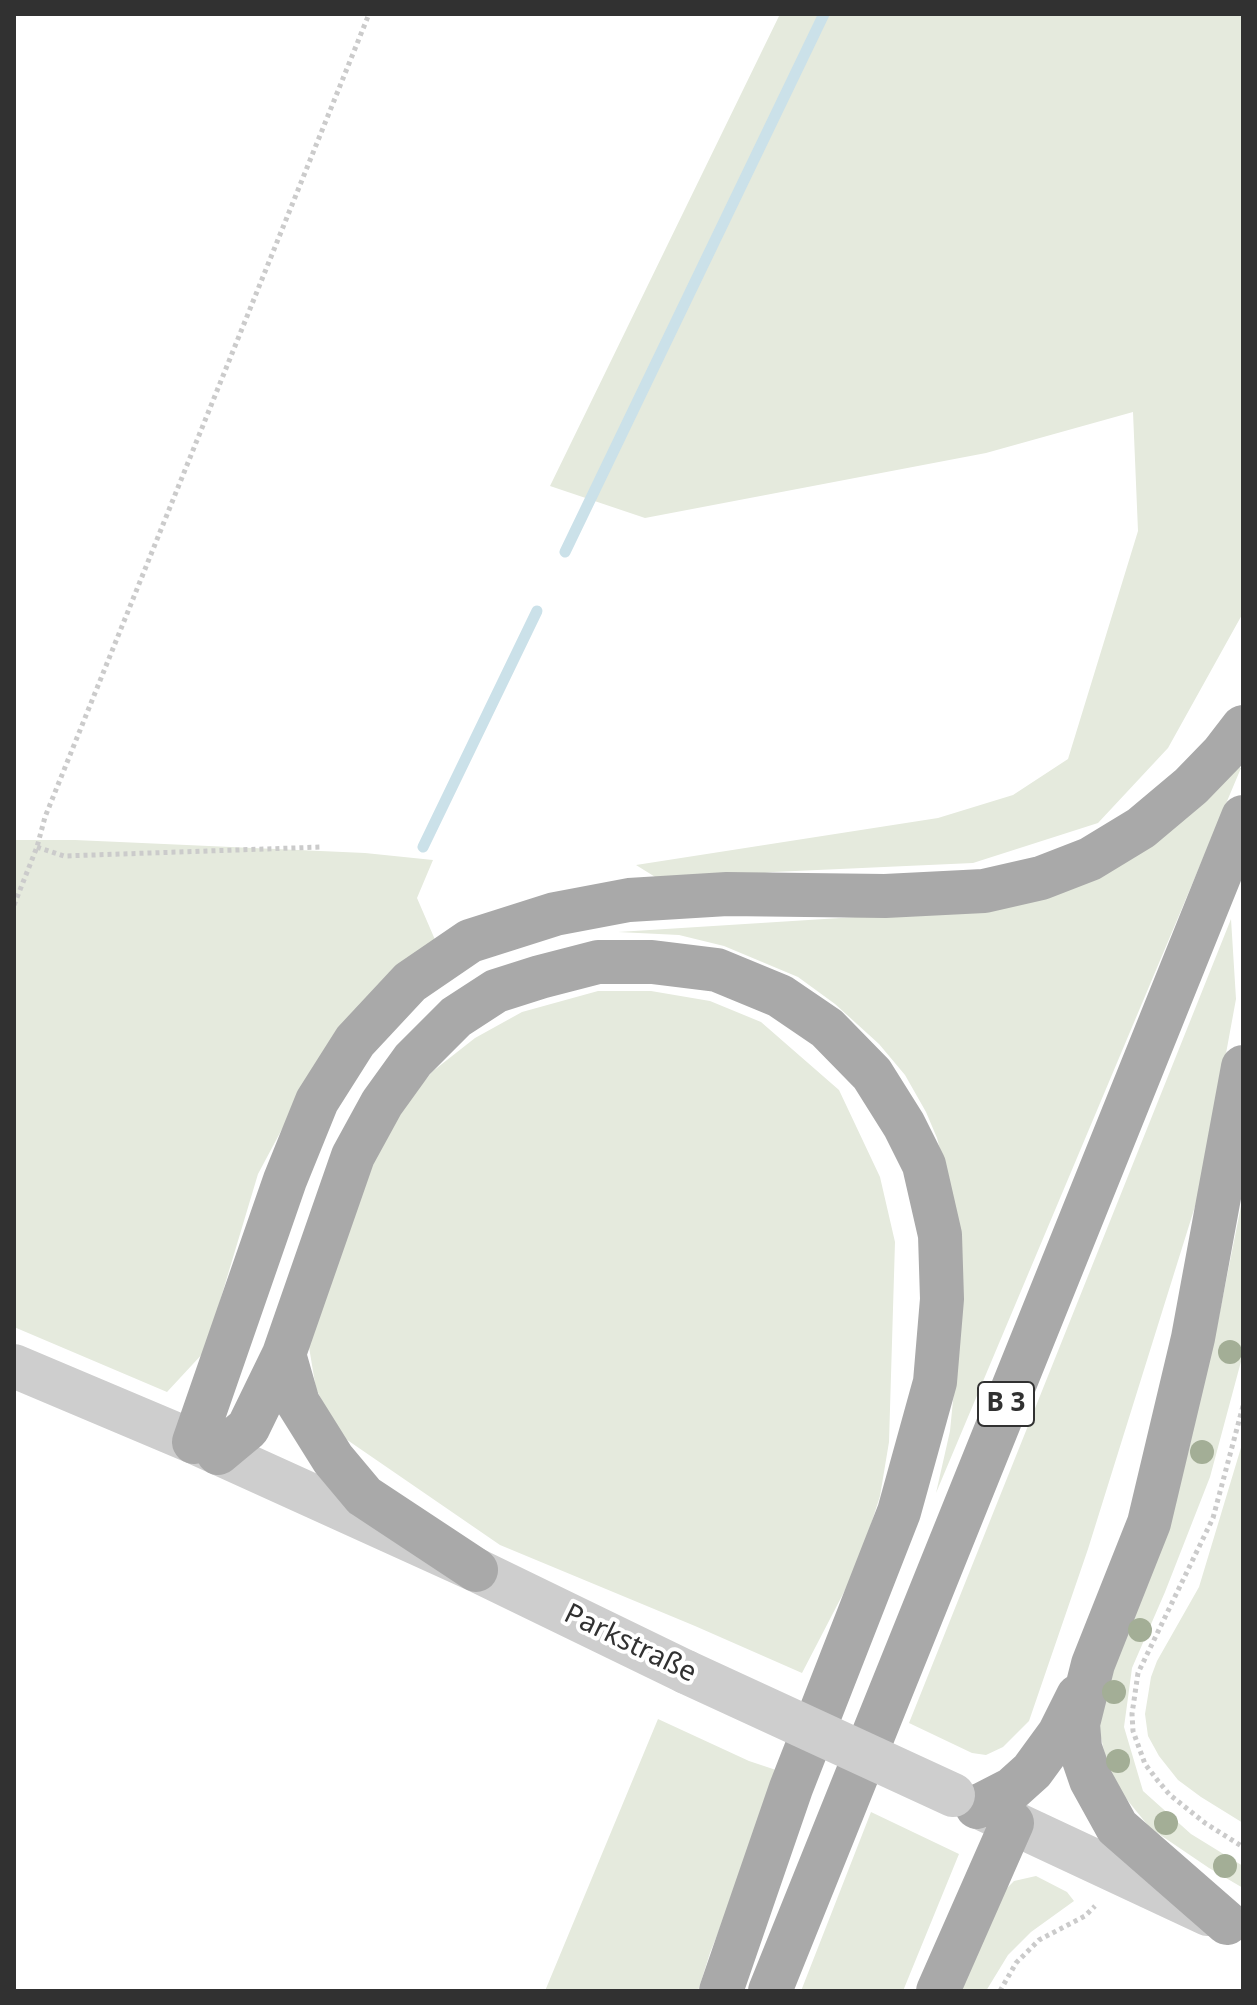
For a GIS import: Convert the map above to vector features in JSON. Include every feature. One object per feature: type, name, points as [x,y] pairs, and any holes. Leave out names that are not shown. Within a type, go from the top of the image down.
[{"type":"main road","points":[[206,1447],[285,1180],[317,1101],[355,1041],[410,982],[470,941],[555,914],[629,900],[727,894],[885,896],[969,892],[1041,878],[1090,859],[1141,828],[1191,786],[1243,727]]},
{"type":"main road","name":"B 3","points":[[770,1991],[1243,817]]},
{"type":"main road","points":[[206,1447],[248,1428],[284,1354],[353,1156],[382,1103],[413,1060],[456,1017],[496,991],[598,962],[652,962],[717,970],[780,996],[827,1028],[872,1074],[904,1125],[924,1165],[940,1235],[942,1299],[935,1382],[899,1512],[791,1788],[721,1991]]},
{"type":"main road","points":[[938,1991],[981,1808],[1012,1789],[1032,1771],[1059,1734],[1093,1664],[1149,1523],[1193,1338],[1243,1067]]},
{"type":"main road","points":[[284,1354],[298,1403],[333,1459],[364,1496],[476,1570]]},
{"type":"main road","points":[[1093,1664],[1078,1724],[1080,1748],[1091,1780],[1117,1827],[1235,1927]]},
{"type":"street","name":"Parkstraße","points":[[14,1366],[206,1447],[476,1570],[686,1672],[1235,1927]]},
{"type":"path","points":[[14,905],[51,803],[369,14]]},
{"type":"path","points":[[37,847],[64,856],[322,847]]},
{"type":"path","points":[[1243,1406],[1213,1518],[1138,1673],[1132,1714],[1133,1731],[1145,1764],[1158,1781],[1170,1795],[1205,1823],[1243,1847]]},
{"type":"path","points":[[1000,1991],[1016,1963],[1039,1940],[1085,1916],[1102,1898]]},
{"type":"shaded area","points":[[780,14],[1243,14],[1243,613],[1168,748],[1098,823],[973,863],[773,872],[668,885],[636,865],[938,818],[1013,795],[1068,759],[1138,531],[1133,412],[986,453],[645,518],[550,486]]},
{"type":"shaded area","points":[[1235,767],[1241,768],[936,1493],[950,1431],[957,1360],[947,1176],[926,1112],[905,1075],[879,1044],[835,1004],[798,977],[724,946],[679,935],[618,932],[999,908]]},
{"type":"shaded area","points":[[14,840],[365,853],[433,860],[417,898],[436,942],[320,1058],[258,1174],[205,1351],[167,1392],[14,1327]]},
{"type":"shaded area","points":[[1231,919],[1236,999],[1202,1184],[1088,1549],[1029,1721],[1003,1747],[986,1755],[972,1753],[909,1723]]},
{"type":"shaded area","points":[[598,991],[651,991],[710,1001],[761,1022],[839,1090],[880,1177],[895,1242],[889,1442],[880,1496],[858,1565],[802,1673],[500,1545],[340,1435],[316,1389],[308,1341],[371,1161],[402,1107],[433,1071],[475,1038],[522,1012]]},
{"type":"shaded area","points":[[1243,1196],[1243,1354],[1210,1477],[1132,1668],[1124,1727],[1143,1791],[1191,1834],[1243,1866],[1243,1888],[1150,1828],[1111,1780],[1097,1721],[1216,1331]]},
{"type":"shaded area","points":[[1243,1441],[1243,1823],[1178,1780],[1148,1736],[1145,1714],[1157,1661],[1199,1587]]},
{"type":"shaded area","points":[[658,1719],[749,1761],[782,1772],[710,1953],[698,1991],[545,1991]]},
{"type":"shaded area","points":[[871,1812],[959,1854],[903,1991],[801,1991]]},
{"type":"shaded area","points":[[1036,1876],[1067,1892],[1074,1901],[1031,1932],[1008,1955],[986,1991],[958,1991],[1004,1891],[1014,1881]]},
{"type":"waterway","points":[[565,552],[824,14]]},
{"type":"waterway","points":[[423,847],[537,611]]}]
